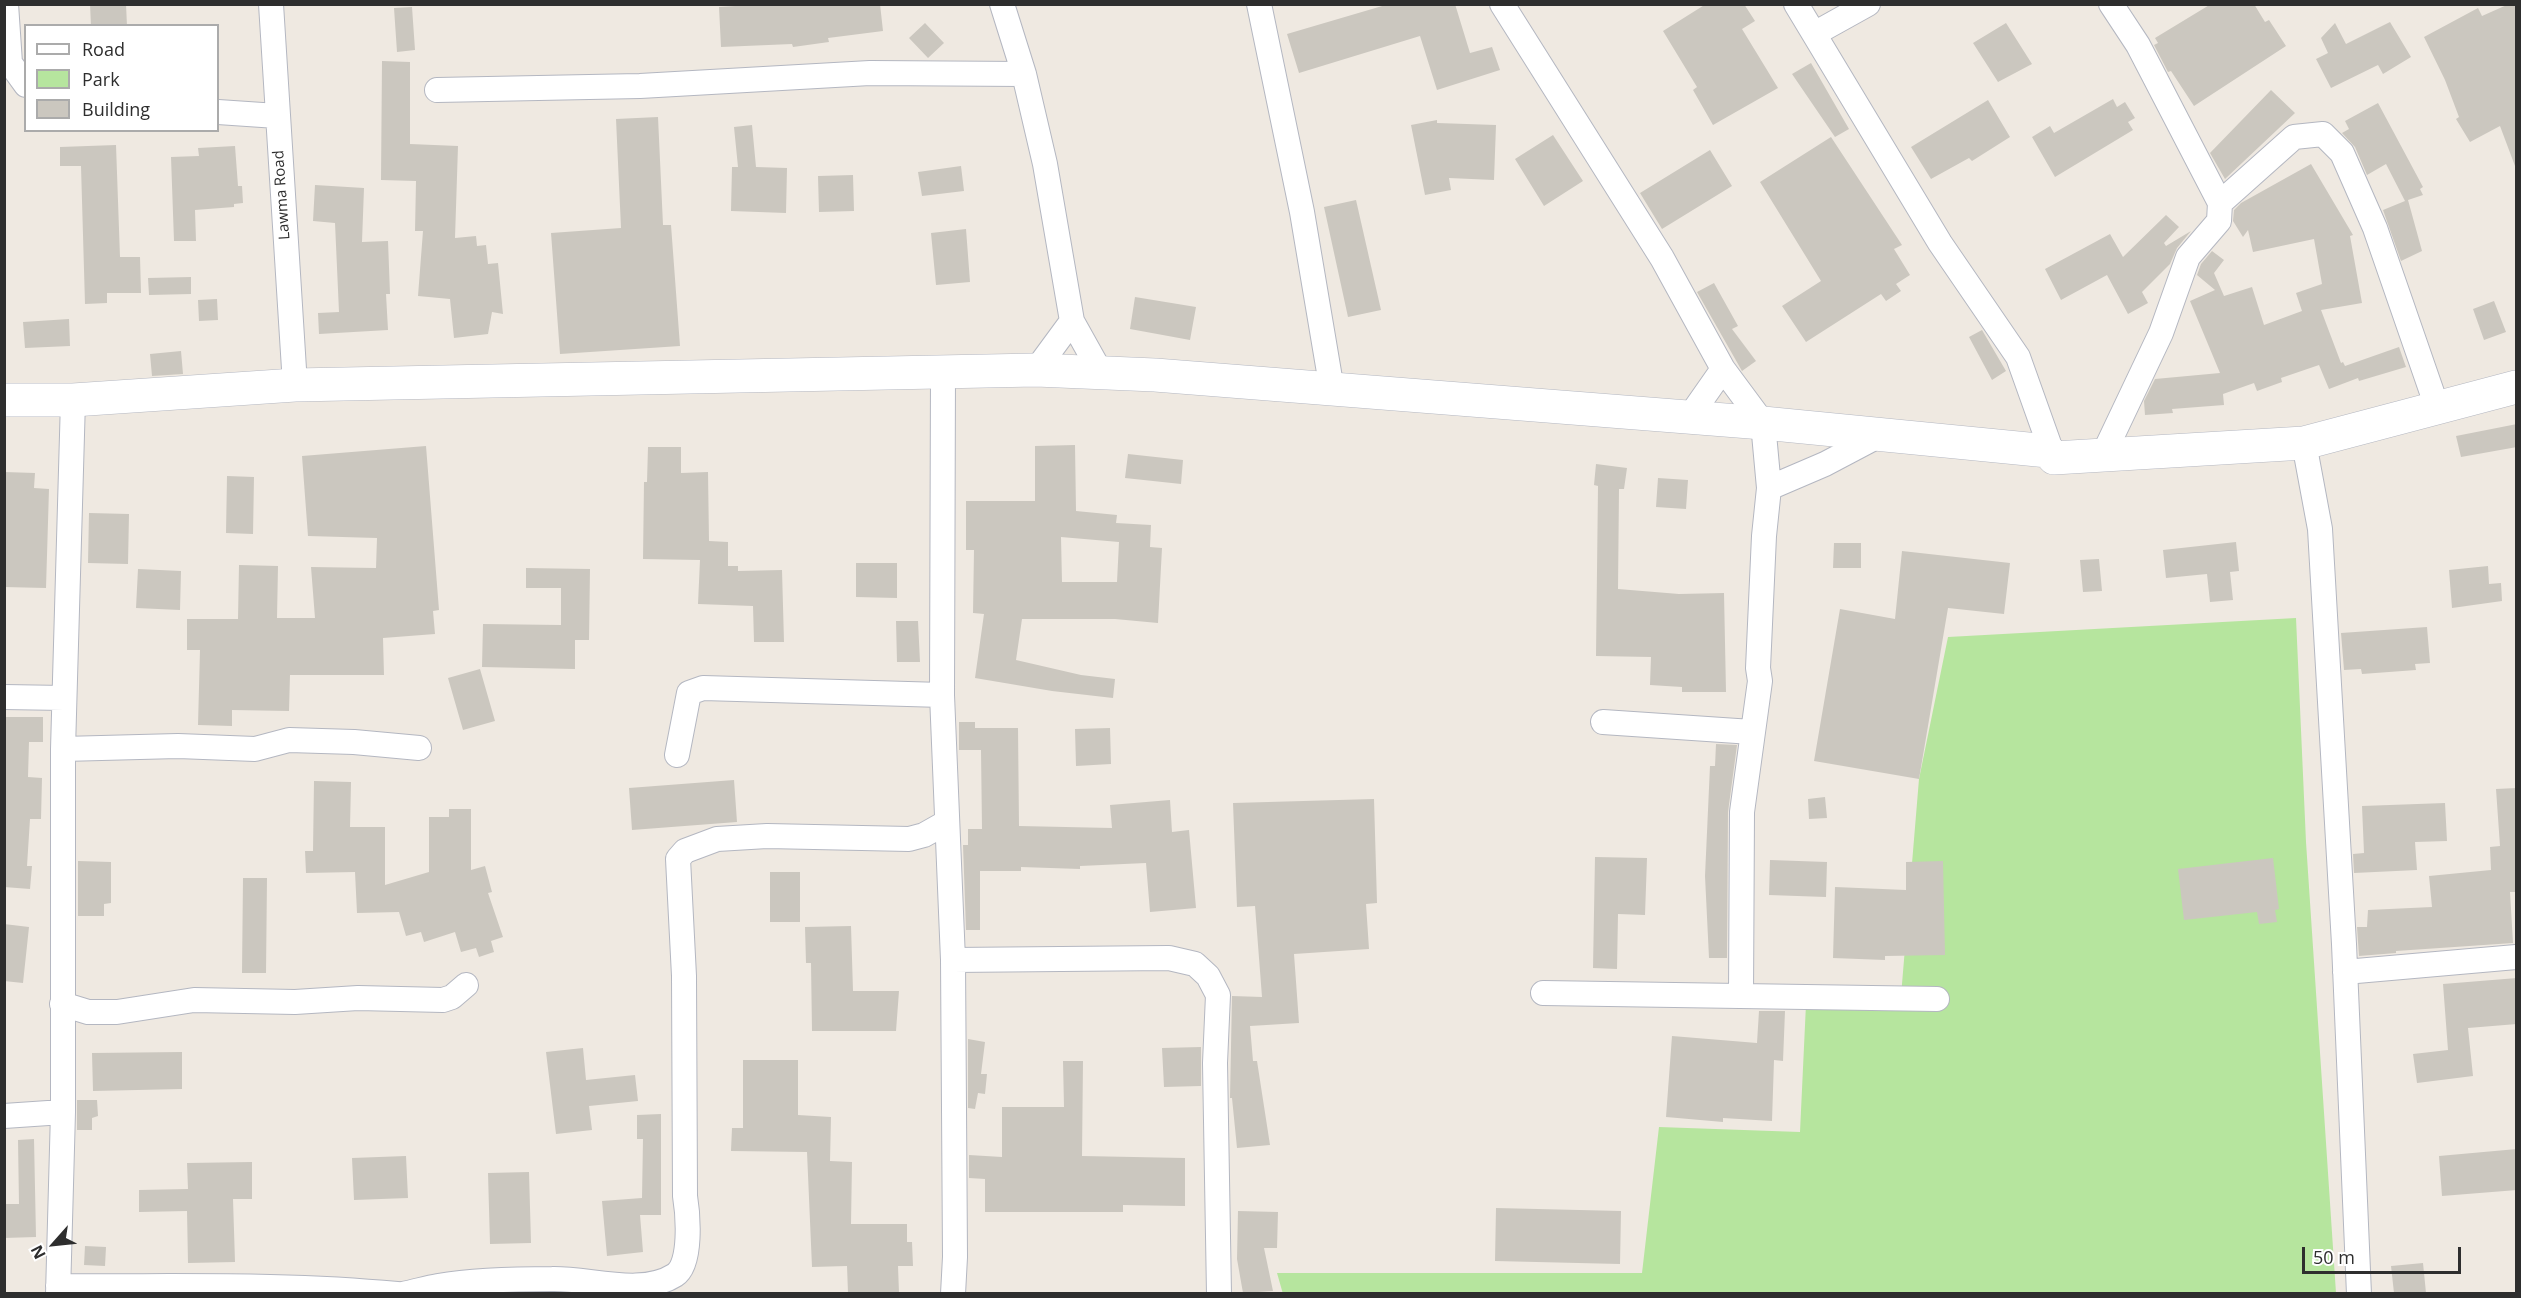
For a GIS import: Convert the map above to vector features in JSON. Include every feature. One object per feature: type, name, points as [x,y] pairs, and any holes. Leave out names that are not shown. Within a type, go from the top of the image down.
[{"type":"main road","points":[[4,400],[73,400],[295,385],[1036,370],[1155,375],[1688,419],[1763,423],[2048,451],[2054,458],[2104,453],[2304,443],[2437,406],[2517,387]]},
{"type":"street","points":[[6,4],[10,63],[24,82]]},
{"type":"street","name":"Lawma Road","points":[[271,4],[295,385]]},
{"type":"street","points":[[1002,4],[1024,74],[1045,164],[1072,321],[1101,373]]},
{"type":"street","points":[[1259,4],[1302,212],[1332,390]]},
{"type":"street","points":[[1502,4],[1656,248],[1723,369],[1763,423],[1770,488],[1761,580],[1758,668],[1760,681],[1742,812],[1741,996]]},
{"type":"street","points":[[1796,4],[1940,243],[2018,357],[2054,458]]},
{"type":"street","points":[[1814,34],[1868,4]]},
{"type":"street","points":[[2104,453],[2161,333],[2188,257],[2220,221],[2220,202],[2143,54],[2111,4]]},
{"type":"street","points":[[437,90],[640,86],[870,73],[1024,74]]},
{"type":"street","points":[[219,112],[277,116]]},
{"type":"street","points":[[2220,202],[2294,137],[2323,134],[2342,153],[2375,228],[2437,406]]},
{"type":"street","points":[[1036,370],[1072,321]]},
{"type":"street","points":[[1688,419],[1723,369]]},
{"type":"street","points":[[943,373],[942,695],[953,960],[955,1257],[953,1293]]},
{"type":"street","points":[[73,400],[63,749],[63,1112],[58,1290],[264,1286],[335,1287],[397,1293]]},
{"type":"street","points":[[1770,488],[1825,464],[1880,435]]},
{"type":"street","points":[[2304,443],[2320,529],[2345,972],[2359,1293]]},
{"type":"street","points":[[678,755],[689,693],[703,687],[942,695]]},
{"type":"street","points":[[4,697],[64,698]]},
{"type":"street","points":[[1603,722],[1752,732]]},
{"type":"street","points":[[63,749],[178,746],[255,748],[289,740],[354,742],[420,748]]},
{"type":"street","points":[[402,1293],[438,1286],[554,1279],[631,1285],[654,1283],[675,1275],[686,1259],[688,1211],[685,1196],[684,976],[678,859],[685,851],[717,839],[767,836],[909,839],[924,835],[947,822]]},
{"type":"street","points":[[2345,972],[2517,957]]},
{"type":"street","points":[[953,960],[1169,958],[1195,964],[1208,976],[1218,994],[1215,1063],[1219,1293]]},
{"type":"street","points":[[62,1004],[88,1012],[117,1012],[194,1000],[443,1000],[452,997],[466,985]]},
{"type":"street","points":[[1543,993],[1937,999]]},
{"type":"street","points":[[4,1116],[63,1112]]},
{"type":"green space","points":[[2296,618],[2306,842],[2336,1293],[1283,1294],[1277,1273],[1642,1273],[1659,1127],[1800,1132],[1806,1004],[1901,996],[1919,779],[1948,637]]},
{"type":"building","points":[[90,4],[126,4],[127,24],[91,24]]},
{"type":"building","points":[[767,4],[880,4],[883,31],[828,38],[829,42],[793,47],[792,44],[721,47],[719,7]]},
{"type":"building","points":[[1389,4],[1455,4],[1470,53],[1492,47],[1500,70],[1437,90],[1420,36],[1299,73],[1287,34]]},
{"type":"building","points":[[1706,4],[1744,4],[1755,21],[1742,29],[1778,88],[1713,125],[1693,90],[1697,87],[1663,31]]},
{"type":"building","points":[[2211,4],[2254,4],[2265,22],[2269,20],[2286,46],[2194,106],[2171,71],[2168,72],[2154,45],[2158,43],[2155,38]]},
{"type":"building","points":[[2509,4],[2517,4],[2515,166],[2500,126],[2470,142],[2456,119],[2459,117],[2445,80],[2424,37],[2478,8],[2482,16]]},
{"type":"building","points":[[412,7],[415,50],[397,52],[394,8]]},
{"type":"building","points":[[2390,22],[2411,57],[2383,74],[2378,65],[2331,88],[2316,59],[2328,53],[2321,38],[2335,23],[2346,44]]},
{"type":"building","points":[[925,23],[944,43],[928,58],[909,38]]},
{"type":"building","points":[[2006,23],[2032,64],[1998,82],[1973,43]]},
{"type":"building","points":[[382,61],[410,62],[410,144],[458,146],[455,238],[476,236],[477,246],[486,245],[488,264],[498,263],[503,314],[492,312],[488,334],[454,338],[450,299],[418,296],[423,231],[415,231],[416,181],[381,180]]},
{"type":"building","points":[[1811,63],[1849,129],[1835,137],[1792,74]]},
{"type":"building","points":[[2271,90],[2295,113],[2225,179],[2210,153]]},
{"type":"building","points":[[2113,99],[2117,107],[2125,102],[2135,118],[2128,122],[2133,130],[2055,177],[2032,137],[2050,126],[2054,133]]},
{"type":"building","points":[[1988,100],[2010,137],[1972,161],[1969,158],[1931,179],[1911,147]]},
{"type":"building","points":[[2378,103],[2423,187],[2420,189],[2423,195],[2408,200],[2422,251],[2401,261],[2383,210],[2405,201],[2386,164],[2367,175],[2355,147],[2342,133],[2349,129],[2345,121]]},
{"type":"building","points":[[658,117],[663,225],[671,225],[680,346],[560,354],[551,233],[621,228],[616,119]]},
{"type":"building","points":[[1437,120],[1437,123],[1496,125],[1494,180],[1449,178],[1451,190],[1425,195],[1411,125]]},
{"type":"building","points":[[752,125],[756,167],[787,168],[786,213],[731,211],[732,167],[738,167],[734,127]]},
{"type":"building","points":[[1553,135],[1583,181],[1544,206],[1515,159]]},
{"type":"building","points":[[1831,137],[1902,245],[1894,249],[1910,275],[1896,284],[1901,291],[1886,301],[1881,294],[1806,342],[1782,306],[1821,281],[1760,182]]},
{"type":"building","points":[[116,145],[120,257],[140,257],[141,293],[107,293],[107,303],[85,304],[81,166],[60,166],[60,147]]},
{"type":"building","points":[[235,146],[238,186],[242,186],[243,203],[234,204],[234,207],[195,210],[196,241],[174,241],[171,157],[199,156],[198,148]]},
{"type":"building","points":[[1710,150],[1732,186],[1662,229],[1640,193]]},
{"type":"building","points":[[2311,164],[2353,235],[2350,236],[2362,303],[2321,310],[2341,363],[2343,362],[2345,366],[2399,347],[2406,367],[2359,381],[2358,378],[2329,389],[2319,365],[2281,378],[2282,382],[2257,391],[2254,383],[2223,394],[2224,405],[2172,409],[2173,413],[2145,415],[2144,401],[2155,379],[2220,373],[2190,301],[2215,290],[2197,275],[2201,264],[2212,251],[2224,260],[2214,273],[2224,296],[2252,287],[2264,325],[2302,311],[2296,293],[2322,284],[2314,239],[2253,252],[2248,230],[2243,237],[2233,221],[2234,210],[2241,203]]},
{"type":"building","points":[[961,166],[964,191],[922,196],[918,172]]},
{"type":"building","points":[[853,175],[854,211],[819,212],[818,176]]},
{"type":"building","points":[[315,185],[364,188],[362,242],[388,241],[390,294],[386,294],[388,330],[319,334],[318,313],[339,312],[335,223],[313,221]]},
{"type":"building","points":[[1356,200],[1381,310],[1348,317],[1324,207]]},
{"type":"building","points":[[2166,215],[2179,227],[2164,243],[2166,246],[2191,231],[2177,248],[2170,264],[2142,292],[2148,303],[2128,314],[2107,275],[2061,300],[2045,269],[2110,234],[2123,257]]},
{"type":"building","points":[[966,229],[970,282],[936,285],[931,233]]},
{"type":"building","points":[[191,277],[191,294],[149,295],[148,278]]},
{"type":"building","points":[[1714,283],[1738,326],[1732,329],[1756,361],[1742,371],[1697,292]]},
{"type":"building","points":[[1135,297],[1196,307],[1190,340],[1130,329]]},
{"type":"building","points":[[217,299],[218,320],[199,321],[198,300]]},
{"type":"building","points":[[2494,301],[2506,332],[2484,340],[2473,309]]},
{"type":"building","points":[[69,319],[70,346],[25,348],[23,322]]},
{"type":"building","points":[[1982,330],[2006,371],[1992,380],[1969,337]]},
{"type":"building","points":[[181,351],[183,374],[152,376],[150,354]]},
{"type":"building","points":[[2517,424],[2517,447],[2461,457],[2456,436]]},
{"type":"building","points":[[1075,445],[1076,511],[1117,515],[1116,523],[1151,525],[1150,547],[1162,548],[1158,623],[1115,619],[1022,619],[1016,660],[1081,675],[1115,679],[1113,698],[1052,691],[975,678],[984,614],[973,613],[974,550],[966,550],[966,501],[1035,501],[1035,446]],"holes":[[[1061,537],[1119,542],[1117,582],[1062,582]]]},
{"type":"building","points":[[426,446],[439,610],[433,611],[435,634],[383,638],[384,675],[290,675],[289,711],[232,710],[232,726],[198,725],[200,650],[187,650],[187,619],[238,619],[239,565],[278,566],[277,618],[315,618],[311,567],[376,568],[377,538],[308,536],[302,456]]},
{"type":"building","points":[[648,447],[681,447],[681,473],[708,472],[709,541],[728,542],[728,566],[738,566],[738,571],[782,570],[784,642],[754,642],[753,606],[698,604],[700,560],[643,559],[644,482],[647,482]]},
{"type":"building","points":[[1128,454],[1183,460],[1181,484],[1125,478]]},
{"type":"building","points":[[1596,464],[1627,468],[1624,489],[1619,489],[1618,589],[1679,594],[1724,593],[1726,692],[1682,692],[1682,687],[1650,685],[1651,657],[1596,656],[1598,486],[1594,485]]},
{"type":"building","points":[[4,472],[35,473],[34,488],[49,489],[46,588],[4,587]]},
{"type":"building","points":[[227,476],[254,477],[253,534],[226,533]]},
{"type":"building","points":[[1658,478],[1688,480],[1686,509],[1656,507]]},
{"type":"building","points":[[89,513],[129,514],[128,564],[88,563]]},
{"type":"building","points":[[2236,542],[2239,571],[2230,572],[2233,600],[2210,602],[2207,574],[2166,578],[2163,550]]},
{"type":"building","points":[[1834,543],[1861,543],[1861,568],[1833,568]]},
{"type":"building","points":[[1902,551],[2010,563],[2004,614],[1948,608],[1919,779],[1814,761],[1840,609],[1895,619]]},
{"type":"building","points":[[2099,559],[2102,591],[2083,592],[2080,560]]},
{"type":"building","points":[[856,563],[897,563],[897,598],[856,597]]},
{"type":"building","points":[[2488,566],[2489,584],[2501,583],[2502,601],[2452,608],[2449,570]]},
{"type":"building","points":[[526,568],[590,569],[589,640],[575,640],[575,669],[482,667],[483,624],[561,625],[561,588],[526,588]]},
{"type":"building","points":[[138,569],[181,571],[180,610],[136,608]]},
{"type":"building","points":[[896,621],[918,621],[920,662],[897,662]]},
{"type":"building","points":[[2427,627],[2430,663],[2415,664],[2416,670],[2362,674],[2361,669],[2344,670],[2341,633]]},
{"type":"building","points":[[480,669],[495,721],[463,730],[448,678]]},
{"type":"building","points":[[4,717],[43,717],[43,742],[29,742],[28,777],[42,778],[41,819],[30,819],[27,866],[32,866],[30,889],[4,887]]},
{"type":"building","points":[[959,722],[975,722],[975,728],[1018,728],[1019,826],[1112,828],[1110,805],[1170,800],[1172,832],[1189,830],[1196,908],[1150,912],[1146,863],[1080,866],[1080,869],[1021,867],[1021,871],[980,871],[980,930],[966,930],[963,845],[968,845],[968,829],[982,829],[981,750],[959,750]]},
{"type":"building","points":[[1110,728],[1111,764],[1076,766],[1075,729]]},
{"type":"building","points":[[1716,744],[1737,745],[1728,812],[1727,958],[1709,958],[1705,876],[1710,766],[1715,766]]},
{"type":"building","points":[[734,780],[737,822],[632,830],[629,788]]},
{"type":"building","points":[[314,781],[351,782],[350,827],[385,827],[385,885],[429,872],[429,817],[449,817],[449,809],[471,809],[471,870],[485,866],[492,892],[488,893],[503,937],[491,941],[494,952],[479,957],[476,948],[461,952],[455,932],[424,942],[421,932],[406,936],[399,912],[357,913],[355,872],[306,873],[305,851],[313,851]]},
{"type":"building","points":[[2517,788],[2517,892],[2510,892],[2513,943],[2396,951],[2396,953],[2359,956],[2357,927],[2367,927],[2368,910],[2432,907],[2429,876],[2491,870],[2490,847],[2500,846],[2496,789]]},
{"type":"building","points":[[1825,797],[1827,818],[1809,819],[1808,799]]},
{"type":"building","points":[[1374,799],[1377,903],[1366,904],[1369,949],[1294,954],[1299,1023],[1250,1026],[1253,1061],[1257,1061],[1270,1145],[1237,1148],[1232,1098],[1230,1098],[1232,996],[1262,997],[1255,906],[1237,907],[1233,803]]},
{"type":"building","points":[[2445,803],[2447,841],[2415,842],[2417,870],[2354,873],[2353,854],[2364,853],[2362,806]]},
{"type":"building","points":[[1595,857],[1647,858],[1645,915],[1618,914],[1617,969],[1593,968]]},
{"type":"building","points":[[2273,858],[2279,909],[2275,910],[2277,922],[2259,924],[2257,912],[2184,920],[2178,869]]},
{"type":"building","points":[[1770,860],[1827,862],[1826,897],[1769,895]]},
{"type":"building","points":[[78,861],[111,862],[111,903],[104,904],[104,916],[78,916]]},
{"type":"building","points":[[1943,861],[1945,955],[1885,956],[1885,960],[1833,958],[1835,887],[1906,890],[1906,862]]},
{"type":"building","points":[[770,872],[800,872],[800,922],[770,922]]},
{"type":"building","points":[[243,878],[267,878],[266,973],[242,973]]},
{"type":"building","points":[[4,924],[29,927],[23,983],[4,981]]},
{"type":"building","points":[[851,926],[853,991],[899,991],[896,1031],[812,1031],[811,963],[806,963],[805,927]]},
{"type":"building","points":[[2517,978],[2517,1024],[2468,1028],[2473,1076],[2417,1083],[2413,1054],[2448,1050],[2443,984]]},
{"type":"building","points":[[1759,1011],[1785,1011],[1783,1061],[1774,1060],[1772,1121],[1723,1118],[1723,1122],[1666,1117],[1672,1036],[1757,1043]]},
{"type":"building","points":[[968,1039],[985,1042],[981,1074],[987,1074],[985,1094],[978,1093],[975,1109],[968,1108]]},
{"type":"building","points":[[1201,1047],[1201,1086],[1164,1087],[1162,1048]]},
{"type":"building","points":[[583,1048],[586,1080],[635,1075],[638,1101],[589,1106],[592,1130],[556,1134],[546,1052]]},
{"type":"building","points":[[182,1052],[182,1089],[93,1091],[92,1053]]},
{"type":"building","points":[[743,1060],[798,1060],[798,1115],[831,1117],[830,1161],[852,1162],[851,1224],[907,1224],[907,1242],[912,1242],[913,1266],[898,1266],[899,1293],[848,1293],[847,1266],[812,1267],[807,1152],[731,1151],[732,1128],[743,1128]]},
{"type":"building","points":[[1063,1061],[1083,1061],[1082,1156],[1185,1158],[1185,1206],[1123,1205],[1123,1212],[985,1212],[985,1179],[969,1178],[969,1155],[1002,1157],[1002,1107],[1064,1107]]},
{"type":"building","points":[[77,1100],[97,1100],[98,1116],[92,1118],[92,1130],[77,1130]]},
{"type":"building","points":[[661,1114],[661,1215],[640,1215],[643,1252],[607,1256],[602,1201],[642,1198],[643,1139],[637,1139],[637,1115]]},
{"type":"building","points":[[34,1139],[36,1237],[4,1238],[4,1204],[19,1204],[18,1140]]},
{"type":"building","points":[[2517,1149],[2517,1190],[2442,1196],[2439,1156]]},
{"type":"building","points":[[406,1156],[408,1198],[354,1200],[352,1158]]},
{"type":"building","points":[[252,1162],[252,1199],[233,1199],[235,1262],[188,1263],[187,1211],[139,1212],[139,1190],[188,1189],[187,1163]]},
{"type":"building","points":[[529,1172],[531,1243],[490,1244],[488,1173]]},
{"type":"building","points":[[1496,1208],[1621,1211],[1620,1264],[1495,1261]]},
{"type":"building","points":[[1238,1211],[1278,1212],[1277,1248],[1264,1248],[1273,1291],[1243,1293],[1237,1259]]},
{"type":"building","points":[[85,1246],[106,1247],[105,1266],[84,1265]]},
{"type":"building","points":[[2423,1263],[2426,1293],[2394,1293],[2391,1266]]}]
